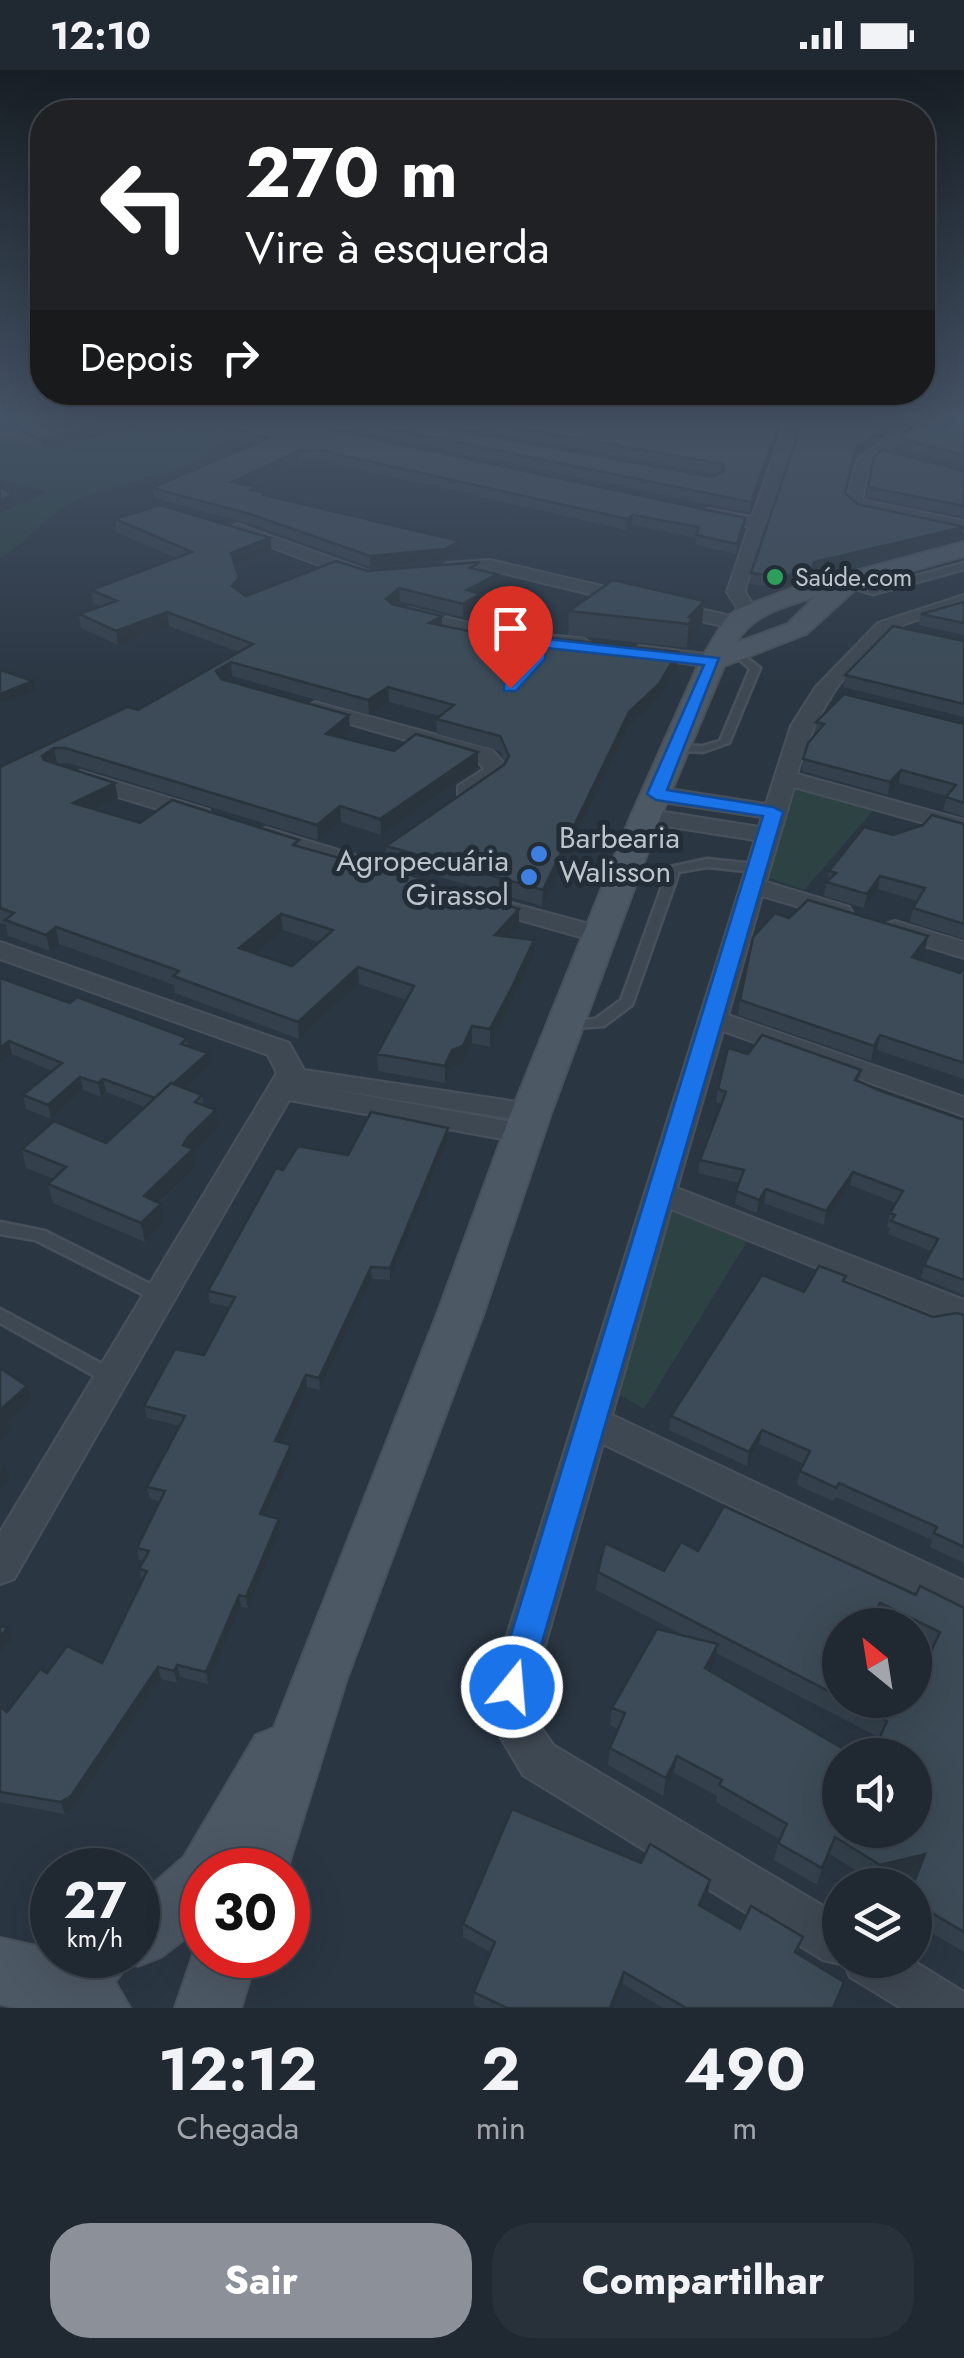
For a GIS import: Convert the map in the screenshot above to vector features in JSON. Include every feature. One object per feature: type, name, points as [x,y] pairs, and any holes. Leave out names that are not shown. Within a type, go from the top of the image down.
[{"type":"main road","points":[[263,1848],[320,1678],[461,1312],[528,1123],[674,748],[734,629],[777,602],[964,549]]},
{"type":"main road","points":[[734,629],[751,637],[779,638],[853,581]]},
{"type":"main road","points":[[777,602],[813,614]]},
{"type":"main road","points":[[223,1848],[320,1678]]},
{"type":"main road","points":[[160,1920],[180,1904]]},
{"type":"main road","points":[[208,2008],[217,1978]]},
{"type":"street","points":[[734,629],[761,509]]},
{"type":"street","points":[[880,509],[964,526]]},
{"type":"street","points":[[686,510],[756,523]]},
{"type":"street","points":[[225,525],[368,576],[388,578]]},
{"type":"street","points":[[299,578],[335,565]]},
{"type":"street","points":[[424,572],[490,565],[734,629]]},
{"type":"street","points":[[822,1933],[538,1760],[522,1738],[512,1687],[801,726],[886,627],[964,600]]},
{"type":"street","points":[[399,610],[504,638],[606,647],[734,629]]},
{"type":"street","points":[[886,627],[917,634]]},
{"type":"street","points":[[510,688],[539,656],[538,642]]},
{"type":"street","points":[[285,700],[491,760],[494,772],[449,803]]},
{"type":"street","points":[[59,772],[417,881]]},
{"type":"street","points":[[783,777],[964,827]]},
{"type":"street","points":[[651,805],[770,824]]},
{"type":"street","points":[[360,864],[390,843]]},
{"type":"street","points":[[753,876],[866,920],[964,950]]},
{"type":"street","points":[[454,893],[602,934]]},
{"type":"street","points":[[0,950],[278,1049],[287,1082],[0,1567]]},
{"type":"street","points":[[711,1018],[964,1107]]},
{"type":"street","points":[[287,1082],[528,1123]]},
{"type":"street","points":[[660,1193],[964,1314]]},
{"type":"street","points":[[591,1422],[964,1600]]},
{"type":"street","points":[[897,1978],[946,2008]]},
{"type":"lane","points":[[853,581],[873,591],[964,566]]},
{"type":"lane","points":[[566,1026],[600,1023],[627,1002],[674,870],[707,863],[753,876]]},
{"type":"lane","points":[[0,1228],[39,1235],[161,1296]]},
{"type":"lane","points":[[0,1315],[114,1378]]},
{"type":"green space","points":[[8,509],[61,509],[0,558],[0,513]]},
{"type":"green space","points":[[795,788],[878,805],[804,890],[764,876]]},
{"type":"green space","points":[[672,1208],[750,1237],[644,1409],[614,1392],[662,1212]]},
{"type":"building","points":[[146,509],[175,509],[270,538],[231,553],[239,578],[232,586],[246,596],[336,561],[368,571],[480,562],[470,568],[497,574],[467,590],[480,594],[463,604],[399,588],[386,599],[392,604],[442,616],[429,623],[519,641],[525,635],[497,671],[508,683],[538,663],[551,638],[678,652],[659,684],[629,712],[543,890],[386,846],[504,765],[509,756],[500,736],[436,719],[454,705],[388,687],[368,700],[231,662],[216,671],[221,679],[349,715],[326,734],[394,751],[416,734],[478,752],[380,819],[340,806],[317,825],[65,748],[54,748],[42,756],[44,760],[115,783],[73,803],[140,823],[172,800],[299,840],[293,845],[357,863],[362,860],[519,909],[495,935],[534,940],[512,987],[490,1029],[472,1026],[463,1046],[452,1050],[445,1066],[377,1054],[414,986],[358,967],[298,1022],[173,976],[179,971],[56,927],[46,935],[5,920],[14,913],[0,908],[0,767],[127,707],[138,710],[253,644],[167,612],[116,631],[79,614],[117,601],[91,590],[192,552],[115,519]],"holes":[[[281,914],[333,930],[292,966],[239,948]]]},
{"type":"building","points":[[233,509],[325,509],[459,541],[445,549],[370,556]]},
{"type":"building","points":[[584,509],[705,509],[745,518],[737,544],[696,535],[699,527],[633,515],[627,519]]},
{"type":"building","points":[[772,509],[882,509],[964,527],[814,562],[812,568],[783,577],[751,573]]},
{"type":"building","points":[[613,580],[704,601],[689,617],[693,618],[689,624],[569,611]]},
{"type":"building","points":[[964,602],[964,623],[921,614]]},
{"type":"building","points":[[893,626],[964,641],[964,704],[845,675]]},
{"type":"building","points":[[0,670],[33,681],[0,694]]},
{"type":"building","points":[[844,694],[964,724],[964,803],[946,797],[956,785],[901,770],[890,782],[803,759],[808,743],[824,724],[816,722]]},
{"type":"building","points":[[932,815],[964,824],[964,924],[913,908],[925,888],[880,876],[867,894],[826,882],[836,873],[829,871],[864,827],[893,835],[923,825]]},
{"type":"building","points":[[808,900],[928,936],[912,957],[960,973],[964,967],[964,1063],[880,1035],[874,1046],[740,1000],[753,937],[775,913],[789,918]]},
{"type":"building","points":[[0,978],[70,1003],[77,997],[187,1038],[181,1044],[208,1053],[155,1098],[103,1079],[98,1083],[80,1077],[48,1105],[23,1095],[62,1063],[9,1041],[0,1048]]},
{"type":"building","points":[[762,1035],[861,1070],[855,1080],[964,1120],[964,1280],[924,1265],[938,1239],[891,1221],[895,1215],[890,1213],[903,1191],[853,1172],[826,1211],[766,1189],[759,1200],[736,1191],[744,1170],[700,1160],[726,1092],[718,1089],[728,1048],[748,1054]]},
{"type":"building","points":[[171,1083],[202,1095],[195,1102],[216,1110],[183,1145],[193,1149],[144,1196],[161,1204],[141,1223],[48,1184],[66,1167],[22,1149],[54,1121],[106,1143]]},
{"type":"building","points":[[371,1112],[448,1128],[390,1268],[371,1267],[319,1378],[306,1375],[275,1441],[291,1445],[260,1514],[279,1519],[246,1597],[239,1595],[206,1672],[177,1665],[174,1671],[158,1667],[71,1796],[61,1802],[0,1792],[0,1707],[7,1712],[40,1669],[47,1673],[67,1646],[102,1663],[147,1571],[139,1569],[149,1551],[137,1548],[165,1491],[147,1487],[185,1416],[144,1406],[175,1349],[204,1355],[235,1297],[208,1291],[276,1168],[283,1170],[298,1146],[348,1155]]},
{"type":"building","points":[[819,1266],[846,1276],[843,1281],[933,1317],[964,1315],[964,1547],[934,1533],[937,1527],[839,1483],[836,1488],[800,1471],[810,1451],[762,1430],[749,1452],[671,1416],[762,1275],[804,1292]]},
{"type":"building","points":[[0,1368],[27,1386],[0,1410]]},
{"type":"building","points":[[724,1506],[916,1595],[920,1586],[964,1608],[964,1932],[932,1913],[932,1868],[920,1868],[925,1854],[880,1865],[853,1848],[932,1848],[932,1738],[880,1738],[887,1721],[881,1718],[932,1718],[932,1649],[940,1632],[932,1628],[932,1608],[890,1608],[880,1603],[878,1608],[822,1608],[822,1688],[598,1572],[605,1543],[664,1571],[681,1542],[698,1551]]},
{"type":"building","points":[[657,1629],[718,1644],[705,1668],[825,1738],[822,1848],[830,1848],[822,1868],[778,1843],[787,1824],[719,1785],[722,1780],[677,1756],[666,1778],[610,1748],[625,1713],[612,1708]]},
{"type":"building","points":[[512,1809],[641,1863],[650,1844],[710,1880],[699,1905],[740,1929],[751,1906],[803,1937],[795,1952],[822,1969],[822,1978],[844,1982],[833,2008],[686,2008],[624,1972],[610,2008],[507,2008],[474,1992],[495,1942],[463,1924]]},
{"type":"place","name":"Saúde.com","points":[[775,577]]},
{"type":"place","name":"Barbearia Walisson","points":[[539,854]]},
{"type":"place","name":"Agropecuária Girassol","points":[[529,877]]},
{"type":"route","points":[[510,688],[539,656],[538,642],[577,643],[713,662],[656,794],[773,812],[512,1687]]}]
